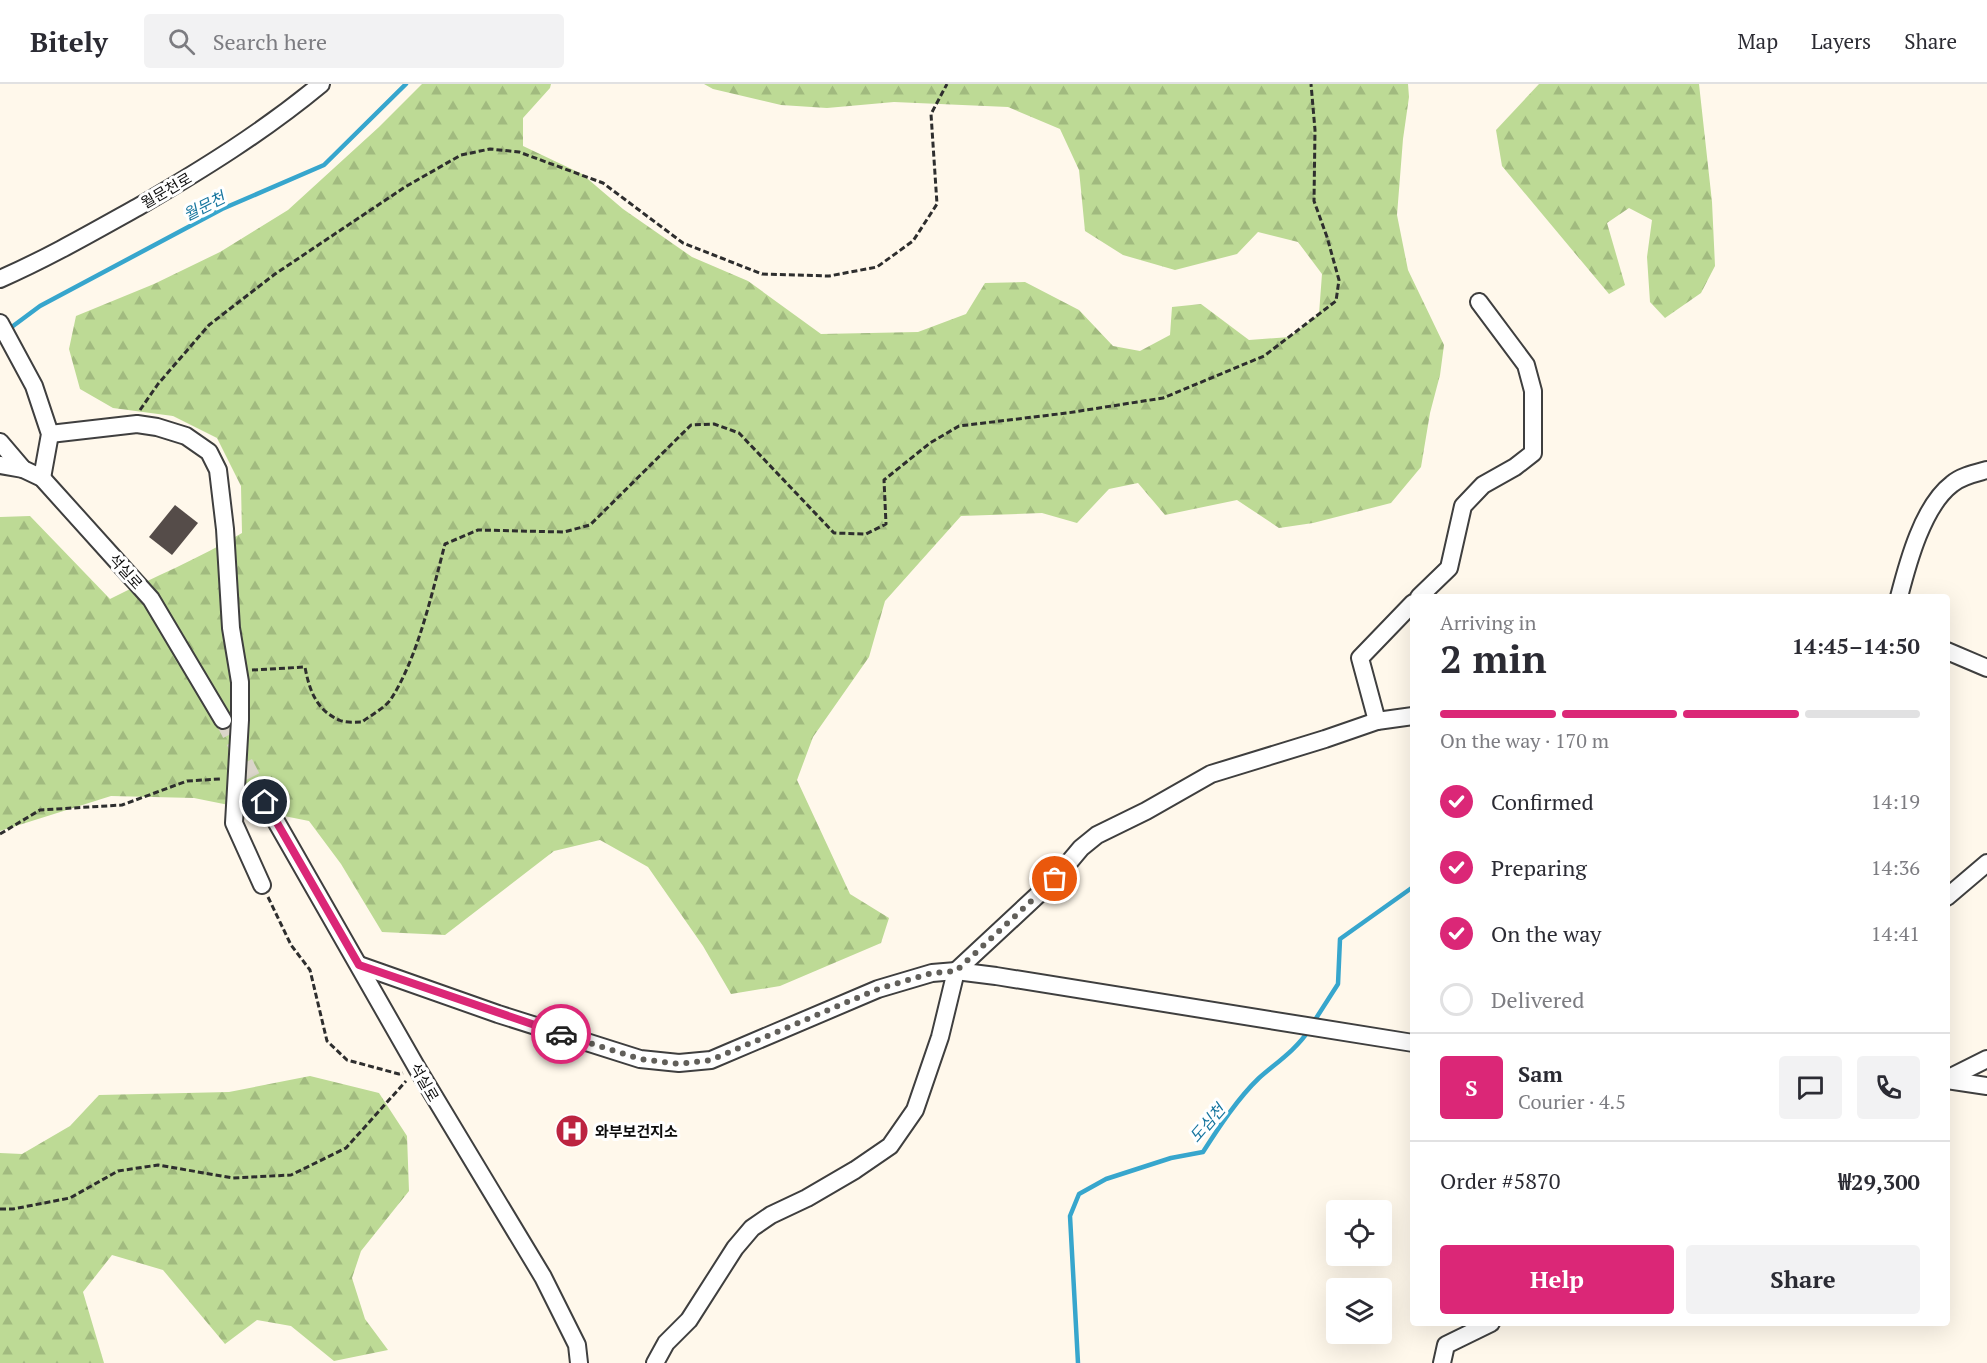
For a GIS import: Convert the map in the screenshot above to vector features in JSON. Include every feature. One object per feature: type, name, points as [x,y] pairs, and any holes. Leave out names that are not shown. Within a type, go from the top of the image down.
[{"type":"street","name":"월문천로","points":[[0,279],[54,253],[216,161],[285,113],[321,84]]},
{"type":"street","points":[[1422,594],[1449,568],[1463,506],[1483,485],[1515,467],[1533,453],[1533,392],[1526,365],[1479,302]]},
{"type":"street","points":[[0,323],[34,386],[51,434],[42,478]]},
{"type":"street","points":[[51,434],[130,424],[157,427],[186,436],[209,452],[218,470],[225,529],[231,628],[238,670],[240,720],[234,823],[262,885]]},
{"type":"street","name":"석실로","points":[[1,443],[23,469],[42,478],[151,599],[223,720]]},
{"type":"street","points":[[0,465],[23,469]]},
{"type":"street","points":[[1900,594],[1909,556],[1936,500],[1953,482],[1987,470]]},
{"type":"street","points":[[1377,721],[1360,658],[1410,606]]},
{"type":"street","points":[[1950,652],[1987,668]]},
{"type":"street","points":[[655,1363],[666,1343],[689,1320],[735,1248],[752,1228],[771,1215],[807,1198],[855,1170],[890,1146],[915,1110],[940,1037],[956,971],[1055,879],[1081,848],[1097,835],[1146,811],[1211,774],[1377,721],[1410,716]]},
{"type":"street","name":"석실로","points":[[265,802],[417,1068],[543,1276],[577,1345],[579,1363]]},
{"type":"street","points":[[1950,894],[1987,863]]},
{"type":"street","points":[[359,965],[498,1014],[640,1059],[679,1064],[711,1060],[878,989],[932,973],[956,971],[1410,1043]]},
{"type":"street","points":[[1950,1078],[1987,1059]]},
{"type":"street","points":[[1950,1080],[1987,1086]]},
{"type":"street","points":[[1442,1363],[1446,1345],[1485,1326]]},
{"type":"path","points":[[130,424],[158,384],[209,325],[275,274],[405,187],[461,155],[490,149],[519,152],[603,183],[683,243],[762,274],[829,276],[877,267],[913,241],[937,204],[931,114],[947,84]]},
{"type":"path","points":[[238,670],[304,667],[310,689],[322,710],[340,721],[362,722],[390,700],[409,662],[428,607],[445,544],[478,530],[564,532],[590,525],[691,425],[714,424],[739,433],[834,533],[866,534],[886,524],[884,480],[930,443],[959,426],[1067,413],[1163,398],[1264,356],[1336,301],[1338,280],[1327,237],[1314,201],[1315,130],[1311,84]]},
{"type":"path","points":[[0,834],[40,810],[122,805],[187,781],[237,778]]},
{"type":"path","points":[[262,885],[291,945],[310,970],[327,1041],[347,1059],[399,1074],[417,1068]]},
{"type":"path","points":[[0,1209],[13,1209],[70,1198],[118,1171],[158,1165],[233,1178],[291,1175],[346,1148],[417,1068]]},
{"type":"green space","points":[[422,84],[551,84],[523,118],[523,146],[582,174],[623,209],[692,257],[748,281],[821,334],[918,332],[966,314],[985,283],[1025,282],[1079,310],[1113,346],[1140,351],[1170,335],[1172,307],[1201,304],[1249,340],[1290,337],[1319,314],[1322,274],[1298,242],[1258,232],[1237,254],[1175,270],[1123,255],[1085,231],[1079,170],[1060,129],[1008,107],[894,102],[827,108],[781,105],[713,89],[704,84],[1408,84],[1409,97],[1397,215],[1408,270],[1444,345],[1421,467],[1391,503],[1313,523],[1279,528],[1237,500],[1165,515],[1138,483],[1109,489],[1077,523],[1042,513],[961,516],[885,601],[869,657],[813,737],[797,780],[850,894],[889,918],[881,943],[780,986],[731,994],[703,946],[648,867],[600,840],[554,851],[445,935],[382,932],[341,864],[309,821],[194,798],[111,796],[0,831],[0,517],[30,516],[110,599],[242,533],[241,486],[217,438],[173,416],[113,408],[80,389],[69,349],[76,316],[154,284],[220,252],[288,210],[379,127]]},
{"type":"green space","points":[[1539,84],[1699,84],[1712,202],[1715,266],[1701,293],[1665,318],[1650,302],[1647,257],[1652,220],[1629,208],[1607,223],[1625,285],[1609,294],[1502,166],[1496,130]]},
{"type":"green space","points":[[310,1076],[379,1093],[407,1136],[409,1191],[361,1251],[352,1278],[365,1319],[388,1350],[334,1361],[291,1326],[257,1320],[225,1344],[163,1270],[112,1255],[83,1292],[104,1363],[0,1363],[0,1153],[22,1154],[70,1126],[99,1095],[229,1092]]},
{"type":"building","points":[[175,505],[198,523],[172,555],[149,537]]},
{"type":"waterway","name":"월문천","points":[[9,329],[40,306],[222,209],[324,165],[406,84]]},
{"type":"waterway","name":"도심천","points":[[1313,1023],[1338,984],[1340,939],[1410,889]]},
{"type":"waterway","name":"도심천","points":[[1078,1363],[1070,1216],[1079,1194],[1106,1179],[1171,1158],[1203,1152],[1244,1094],[1292,1050],[1309,1030]]},
{"type":"tunnel","points":[[223,720],[265,802]]},
{"type":"way so far","points":[[561,1034],[640,1059],[679,1064],[711,1060],[878,989],[932,973],[956,971],[1055,879]]},
{"type":"place","name":"와부보건지소","points":[[572,1131]]},
{"type":"route","points":[[265,802],[359,965],[561,1034]]}]
